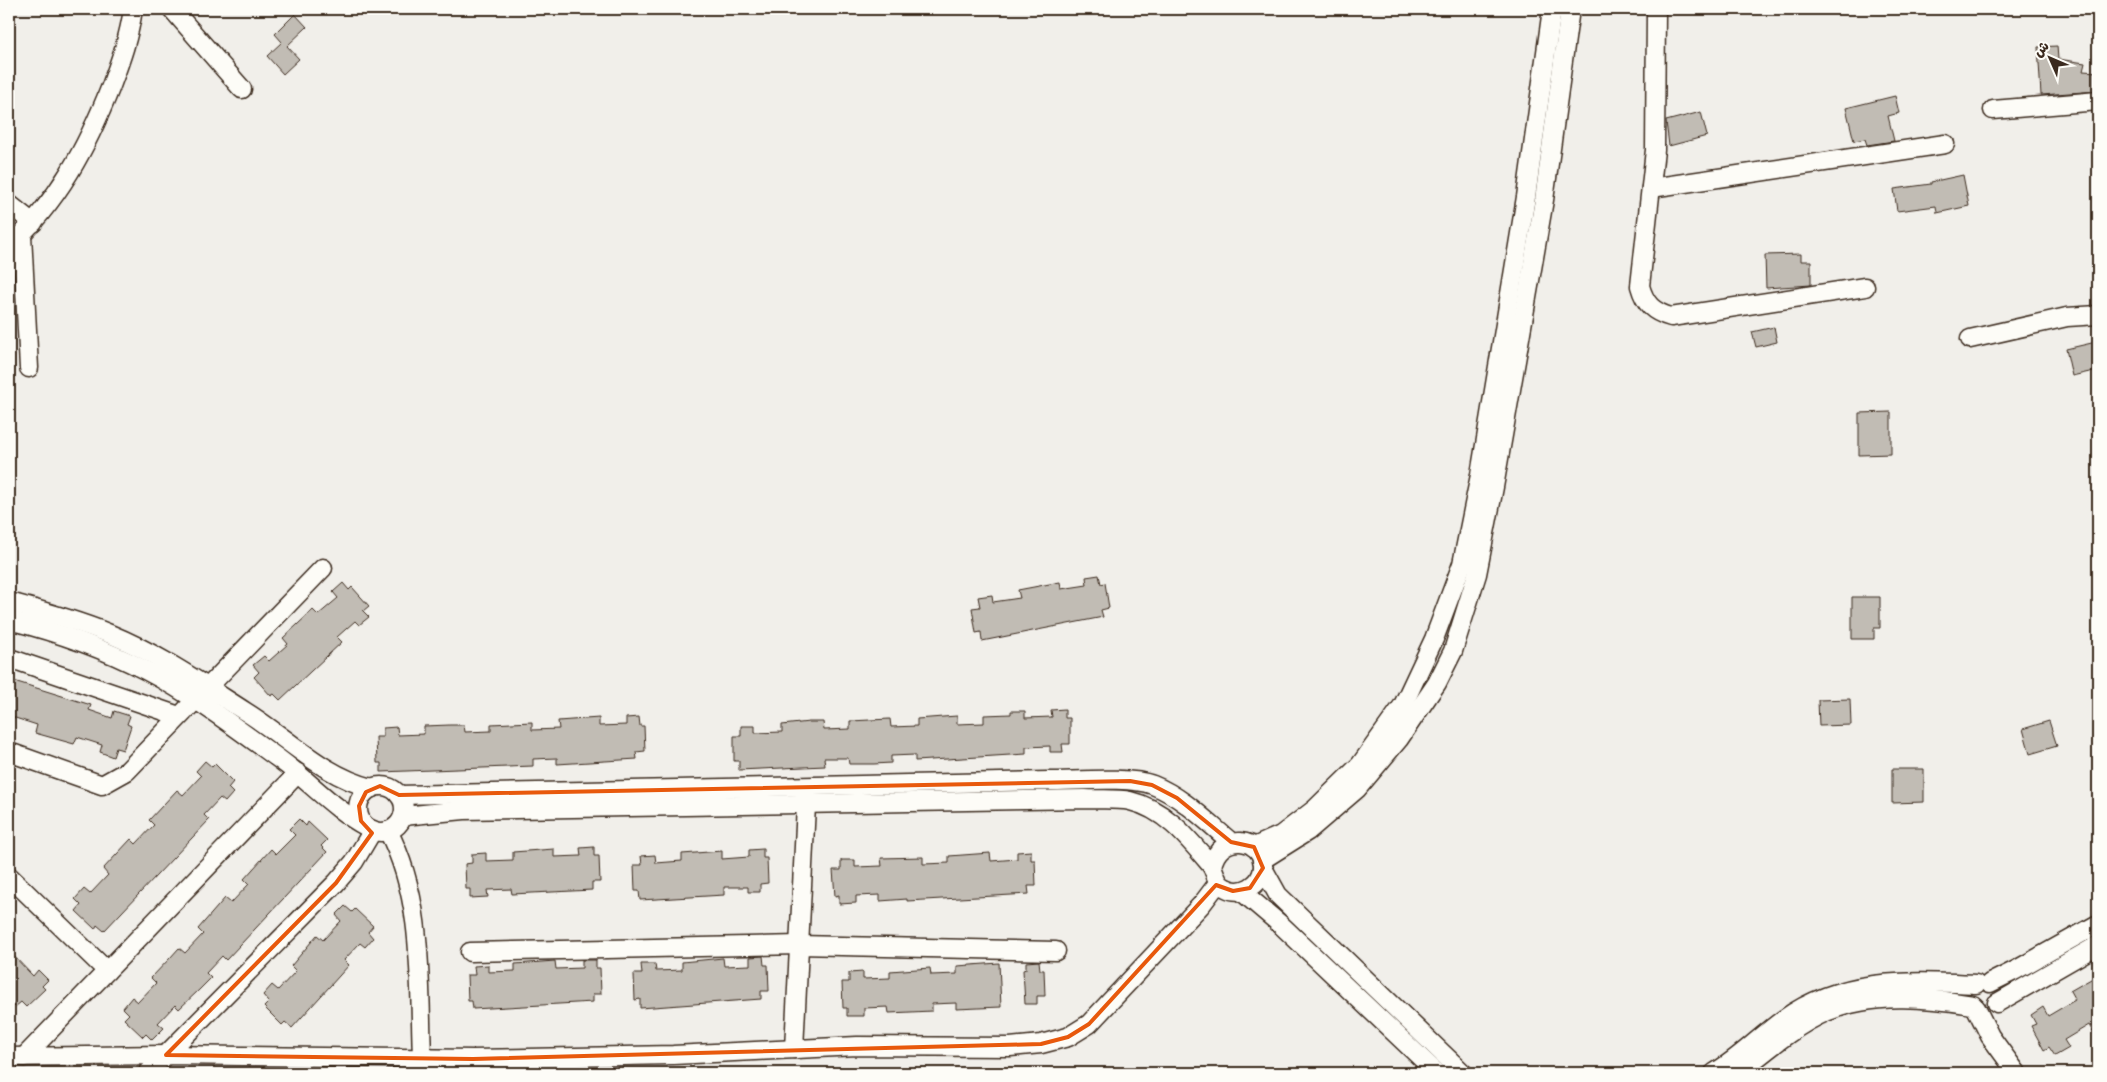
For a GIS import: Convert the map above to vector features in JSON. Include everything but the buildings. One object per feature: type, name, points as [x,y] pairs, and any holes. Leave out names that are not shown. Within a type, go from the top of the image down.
[{"type":"street","points":[[9,246],[28,229],[64,182],[97,122],[129,38],[133,9]]},
{"type":"street","points":[[172,9],[242,89]]},
{"type":"street","points":[[1242,891],[1256,883],[1259,859],[1281,835],[1315,809],[1360,765],[1403,705],[1434,639],[1462,564],[1480,475],[1524,206],[1552,9]]},
{"type":"street","points":[[1259,859],[1308,832],[1357,789],[1399,739],[1436,683],[1453,651],[1478,574],[1494,487],[1544,200],[1570,9]]},
{"type":"street","points":[[1656,9],[1655,150],[1640,286],[1647,302],[1660,314],[1672,317],[1865,287]]},
{"type":"street","points":[[1993,110],[2098,101]]},
{"type":"street","points":[[1650,188],[1945,144]]},
{"type":"street","points":[[9,204],[28,229],[29,368]]},
{"type":"street","points":[[1970,339],[2067,317],[2098,315]]},
{"type":"street","points":[[9,752],[102,785],[127,771],[323,568]]},
{"type":"street","points":[[9,602],[111,634],[170,664],[201,694],[350,818],[376,829],[400,822],[404,808],[399,795]]},
{"type":"street","points":[[9,620],[50,630],[105,651],[201,694],[263,722],[336,774],[354,783],[372,788],[387,787],[399,795],[1049,780],[1130,781],[1152,785],[1177,798],[1231,842]]},
{"type":"street","points":[[9,658],[179,716]]},
{"type":"street","points":[[17,1057],[107,971],[298,773]]},
{"type":"street","points":[[372,788],[366,792],[358,806],[361,821],[376,829],[401,855],[414,915],[422,1057]]},
{"type":"street","points":[[403,816],[464,810],[1084,799],[1130,801],[1157,812],[1182,830],[1225,888],[1242,891],[1438,1073]]},
{"type":"street","points":[[794,1049],[806,805]]},
{"type":"street","points":[[148,1073],[336,884],[354,862],[376,829]]},
{"type":"street","points":[[17,1057],[166,1055],[473,1059],[673,1055],[857,1046],[1010,1047],[1040,1044],[1068,1037],[1089,1024],[1111,1003],[1202,904],[1215,875],[1218,851],[1231,842],[1239,841],[1259,859],[1278,896],[1463,1073]]},
{"type":"street","points":[[9,876],[107,971]]},
{"type":"street","points":[[2017,1073],[1996,1044],[1985,1006],[1970,992],[1983,984],[2016,970],[2098,924]]},
{"type":"street","points":[[470,952],[799,945],[1056,951]]},
{"type":"street","points":[[1738,1073],[1809,1022],[1825,1013],[1858,1002],[1894,998],[1985,1006],[2098,945]]},
{"type":"street","points":[[1714,1073],[1785,1019],[1810,1003],[1830,994],[1859,986],[1891,982],[1983,984],[1999,993],[1985,1006]]},
{"type":"highlighted area","points":[[1130,781],[1152,785],[1177,798],[1231,842],[1254,847],[1263,868],[1250,888],[1233,891],[1216,885],[1089,1024],[1068,1037],[1041,1044],[473,1059],[166,1055],[336,883],[372,833],[361,821],[359,806],[366,792],[380,786],[399,795]]}]
